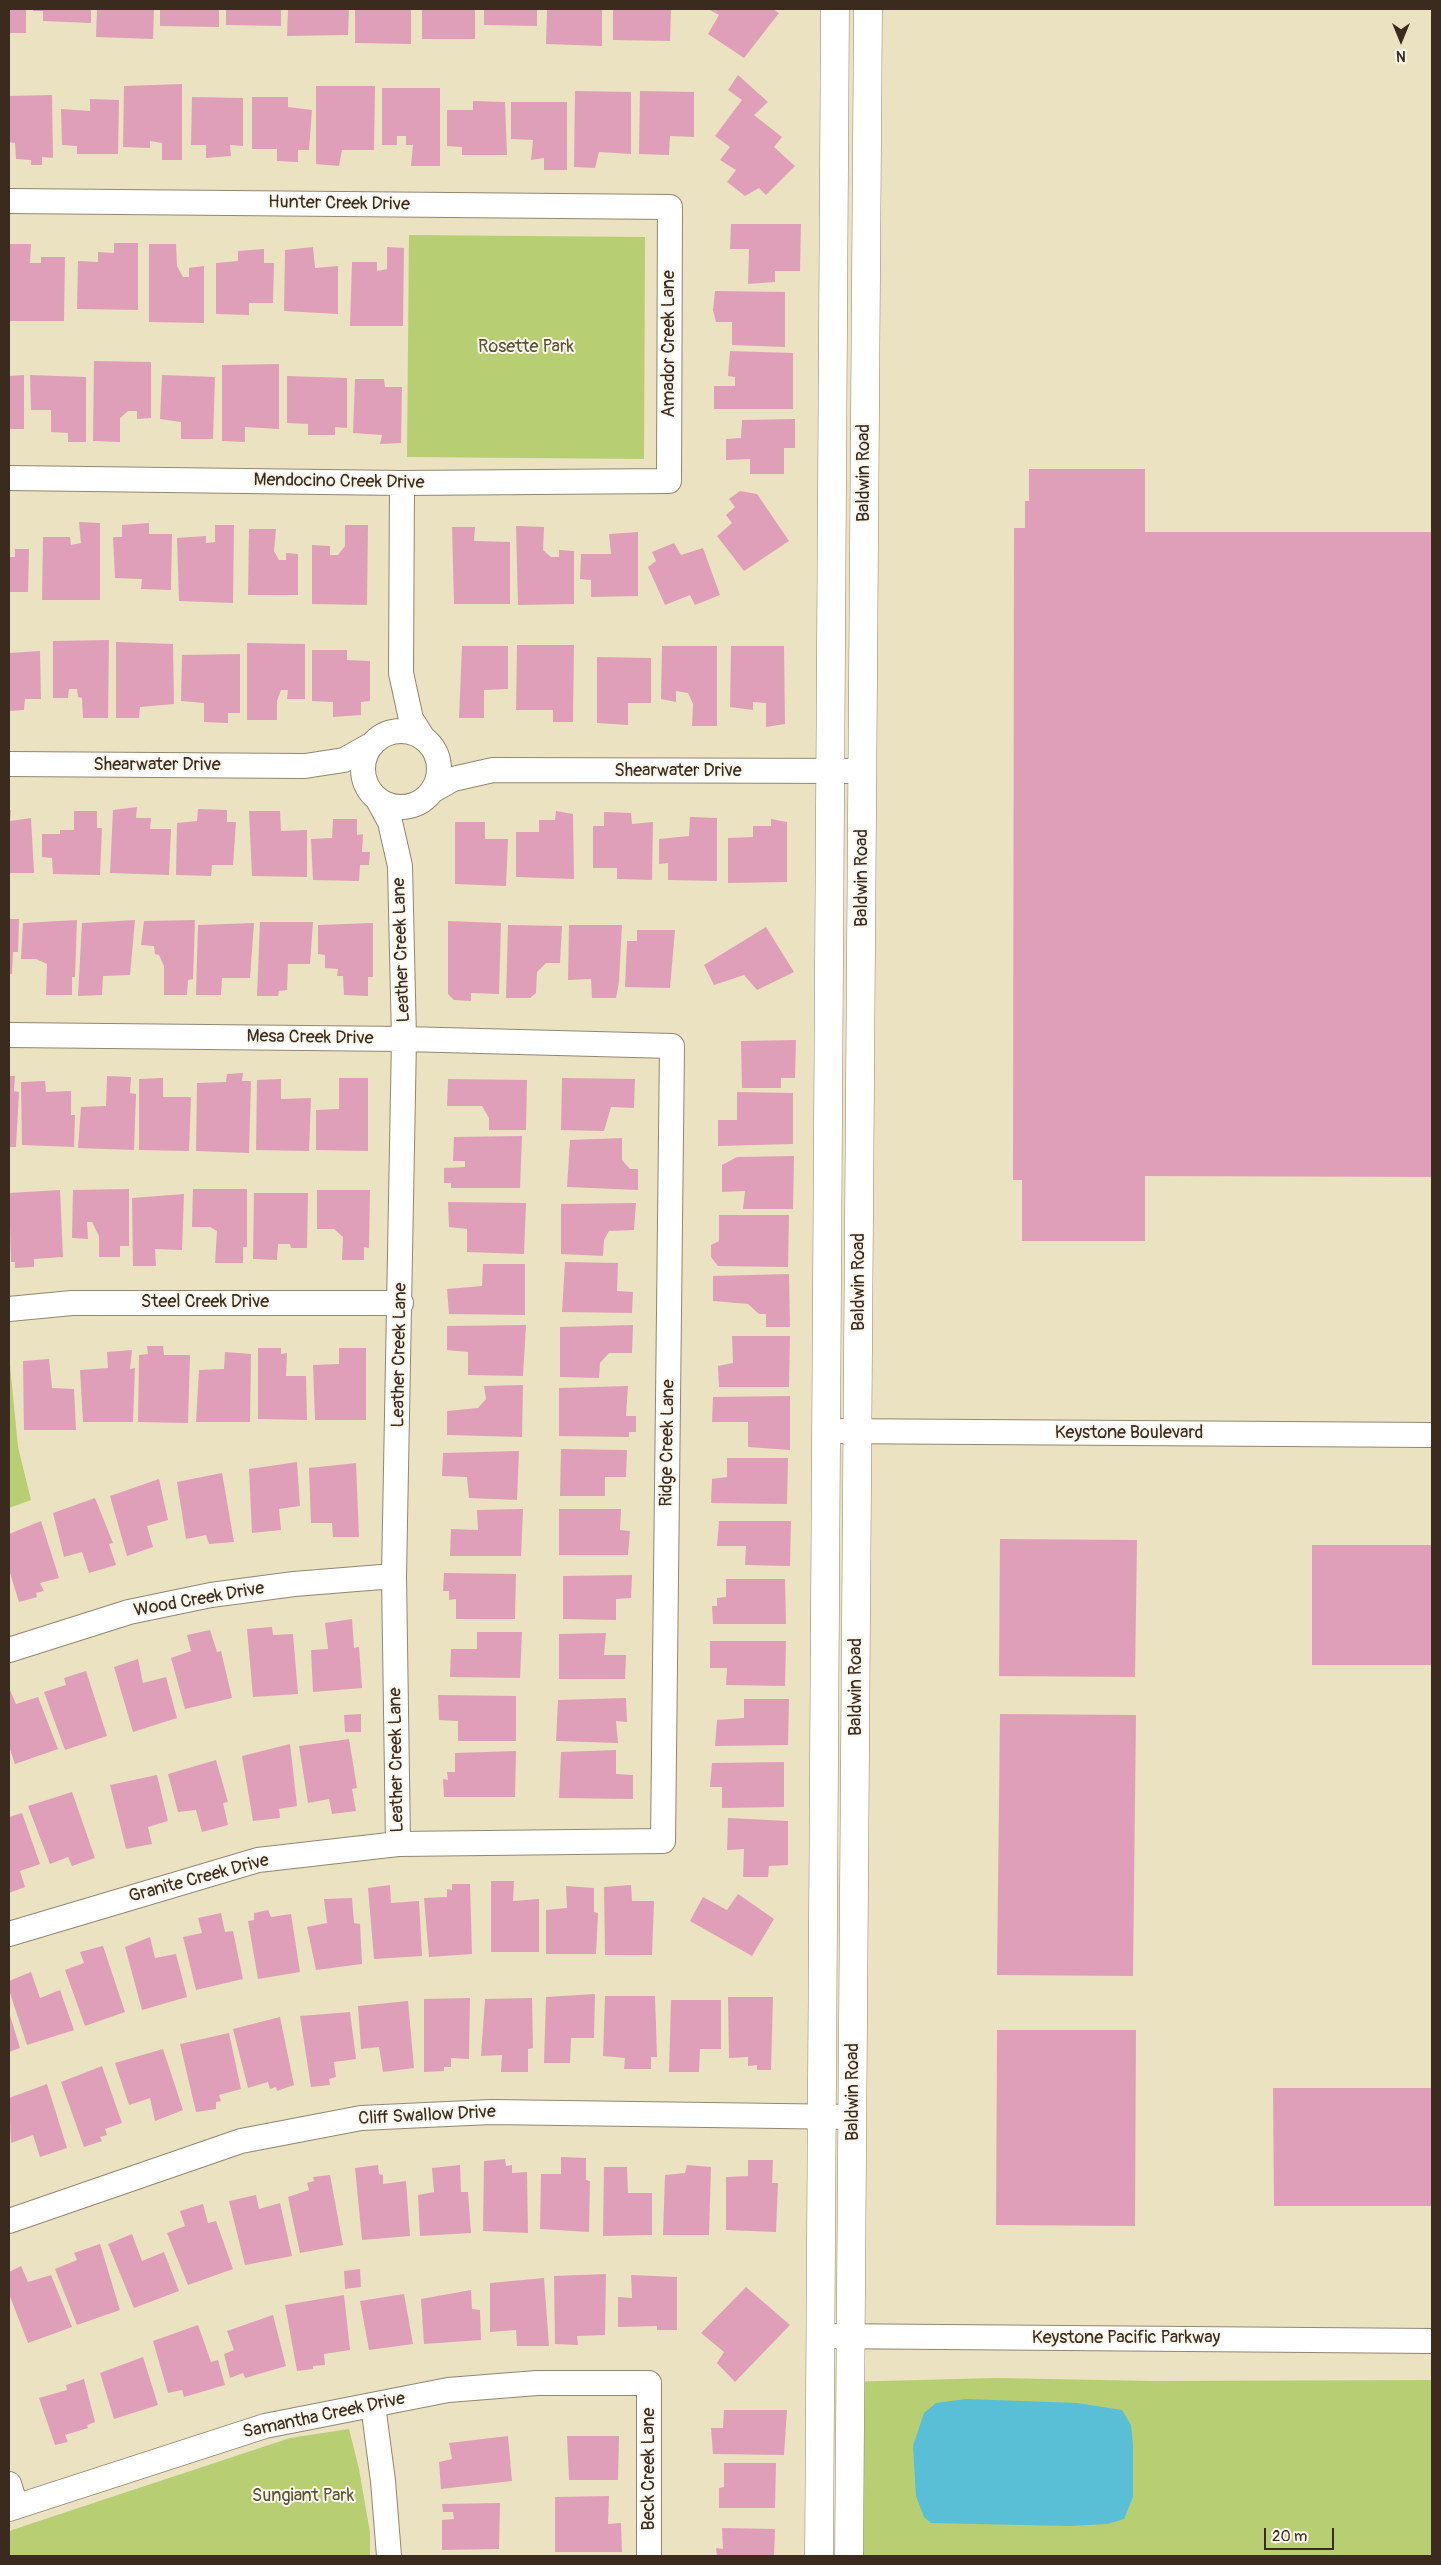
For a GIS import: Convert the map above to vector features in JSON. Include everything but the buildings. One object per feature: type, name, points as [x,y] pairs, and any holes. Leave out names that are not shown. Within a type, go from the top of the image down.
[{"type":"main road","name":"Baldwin Road","points":[[819,2556],[835,9]]},
{"type":"main road","name":"Baldwin Road","points":[[849,2556],[868,9]]},
{"type":"street","name":"Hunter Creek Drive","points":[[9,201],[670,207]]},
{"type":"street","name":"Amador Creek Lane","points":[[669,481],[670,207]]},
{"type":"street","name":"Mendocino Creek Drive","points":[[9,478],[402,483],[669,481]]},
{"type":"street","points":[[401,673],[412,719],[437,757],[439,769],[438,780],[428,796],[401,807],[374,796],[364,781],[362,769],[364,757],[391,716],[401,673],[402,483]]},
{"type":"street","points":[[374,742],[388,732],[400,730],[412,732],[427,742]]},
{"type":"street","name":"Shearwater Drive","points":[[9,764],[305,766],[344,760],[374,742]]},
{"type":"street","name":"Shearwater Drive","points":[[427,742],[452,760],[493,770]]},
{"type":"street","name":"Shearwater Drive","points":[[305,766],[344,778],[374,796]]},
{"type":"street","name":"Shearwater Drive","points":[[428,796],[453,779],[493,770],[862,771]]},
{"type":"street","name":"Leather Creek Lane","points":[[374,796],[390,822],[400,866],[404,1039],[401,1302],[394,1576],[398,1844]]},
{"type":"street","name":"Leather Creek Lane","points":[[400,866],[412,817],[428,796]]},
{"type":"street","name":"Mesa Creek Drive","points":[[9,1035],[404,1039],[672,1046]]},
{"type":"street","name":"Ridge Creek Lane","points":[[663,1841],[672,1046]]},
{"type":"street","name":"Steel Creek Drive","points":[[9,1308],[72,1302],[401,1302]]},
{"type":"street","name":"Keystone Boulevard","points":[[826,1431],[1432,1435]]},
{"type":"street","name":"Wood Creek Drive","points":[[9,1650],[129,1612],[211,1595],[294,1584],[394,1576]]},
{"type":"street","name":"Granite Creek Drive","points":[[9,1934],[258,1860],[398,1844],[663,1841]]},
{"type":"street","name":"Cliff Swallow Drive","points":[[11,2221],[241,2141],[361,2118],[491,2112],[852,2117]]},
{"type":"street","name":"Keystone Pacific Parkway","points":[[820,2336],[1432,2341]]},
{"type":"street","name":"Samantha Creek Drive","points":[[11,2500],[265,2426],[448,2390],[527,2384],[649,2383]]},
{"type":"street","name":"Beck Creek Lane","points":[[649,2383],[649,2556]]},
{"type":"street","points":[[373,2405],[383,2481],[388,2556]]},
{"type":"green space","name":"Rosette Park","points":[[409,235],[645,237],[644,459],[407,457]]},
{"type":"green space","points":[[9,1354],[18,1447],[31,1500],[9,1508]]},
{"type":"green space","points":[[996,2378],[1154,2381],[1432,2380],[1432,2556],[841,2556],[843,2382]]},
{"type":"green space","name":"Sungiant Park","points":[[349,2429],[359,2469],[370,2533],[370,2556],[9,2556],[9,2532],[12,2530],[290,2438]]},
{"type":"water","points":[[966,2399],[1077,2403],[1122,2410],[1131,2425],[1133,2445],[1133,2497],[1124,2519],[1107,2524],[1069,2526],[931,2523],[924,2517],[916,2496],[913,2446],[924,2413],[936,2403]]}]
